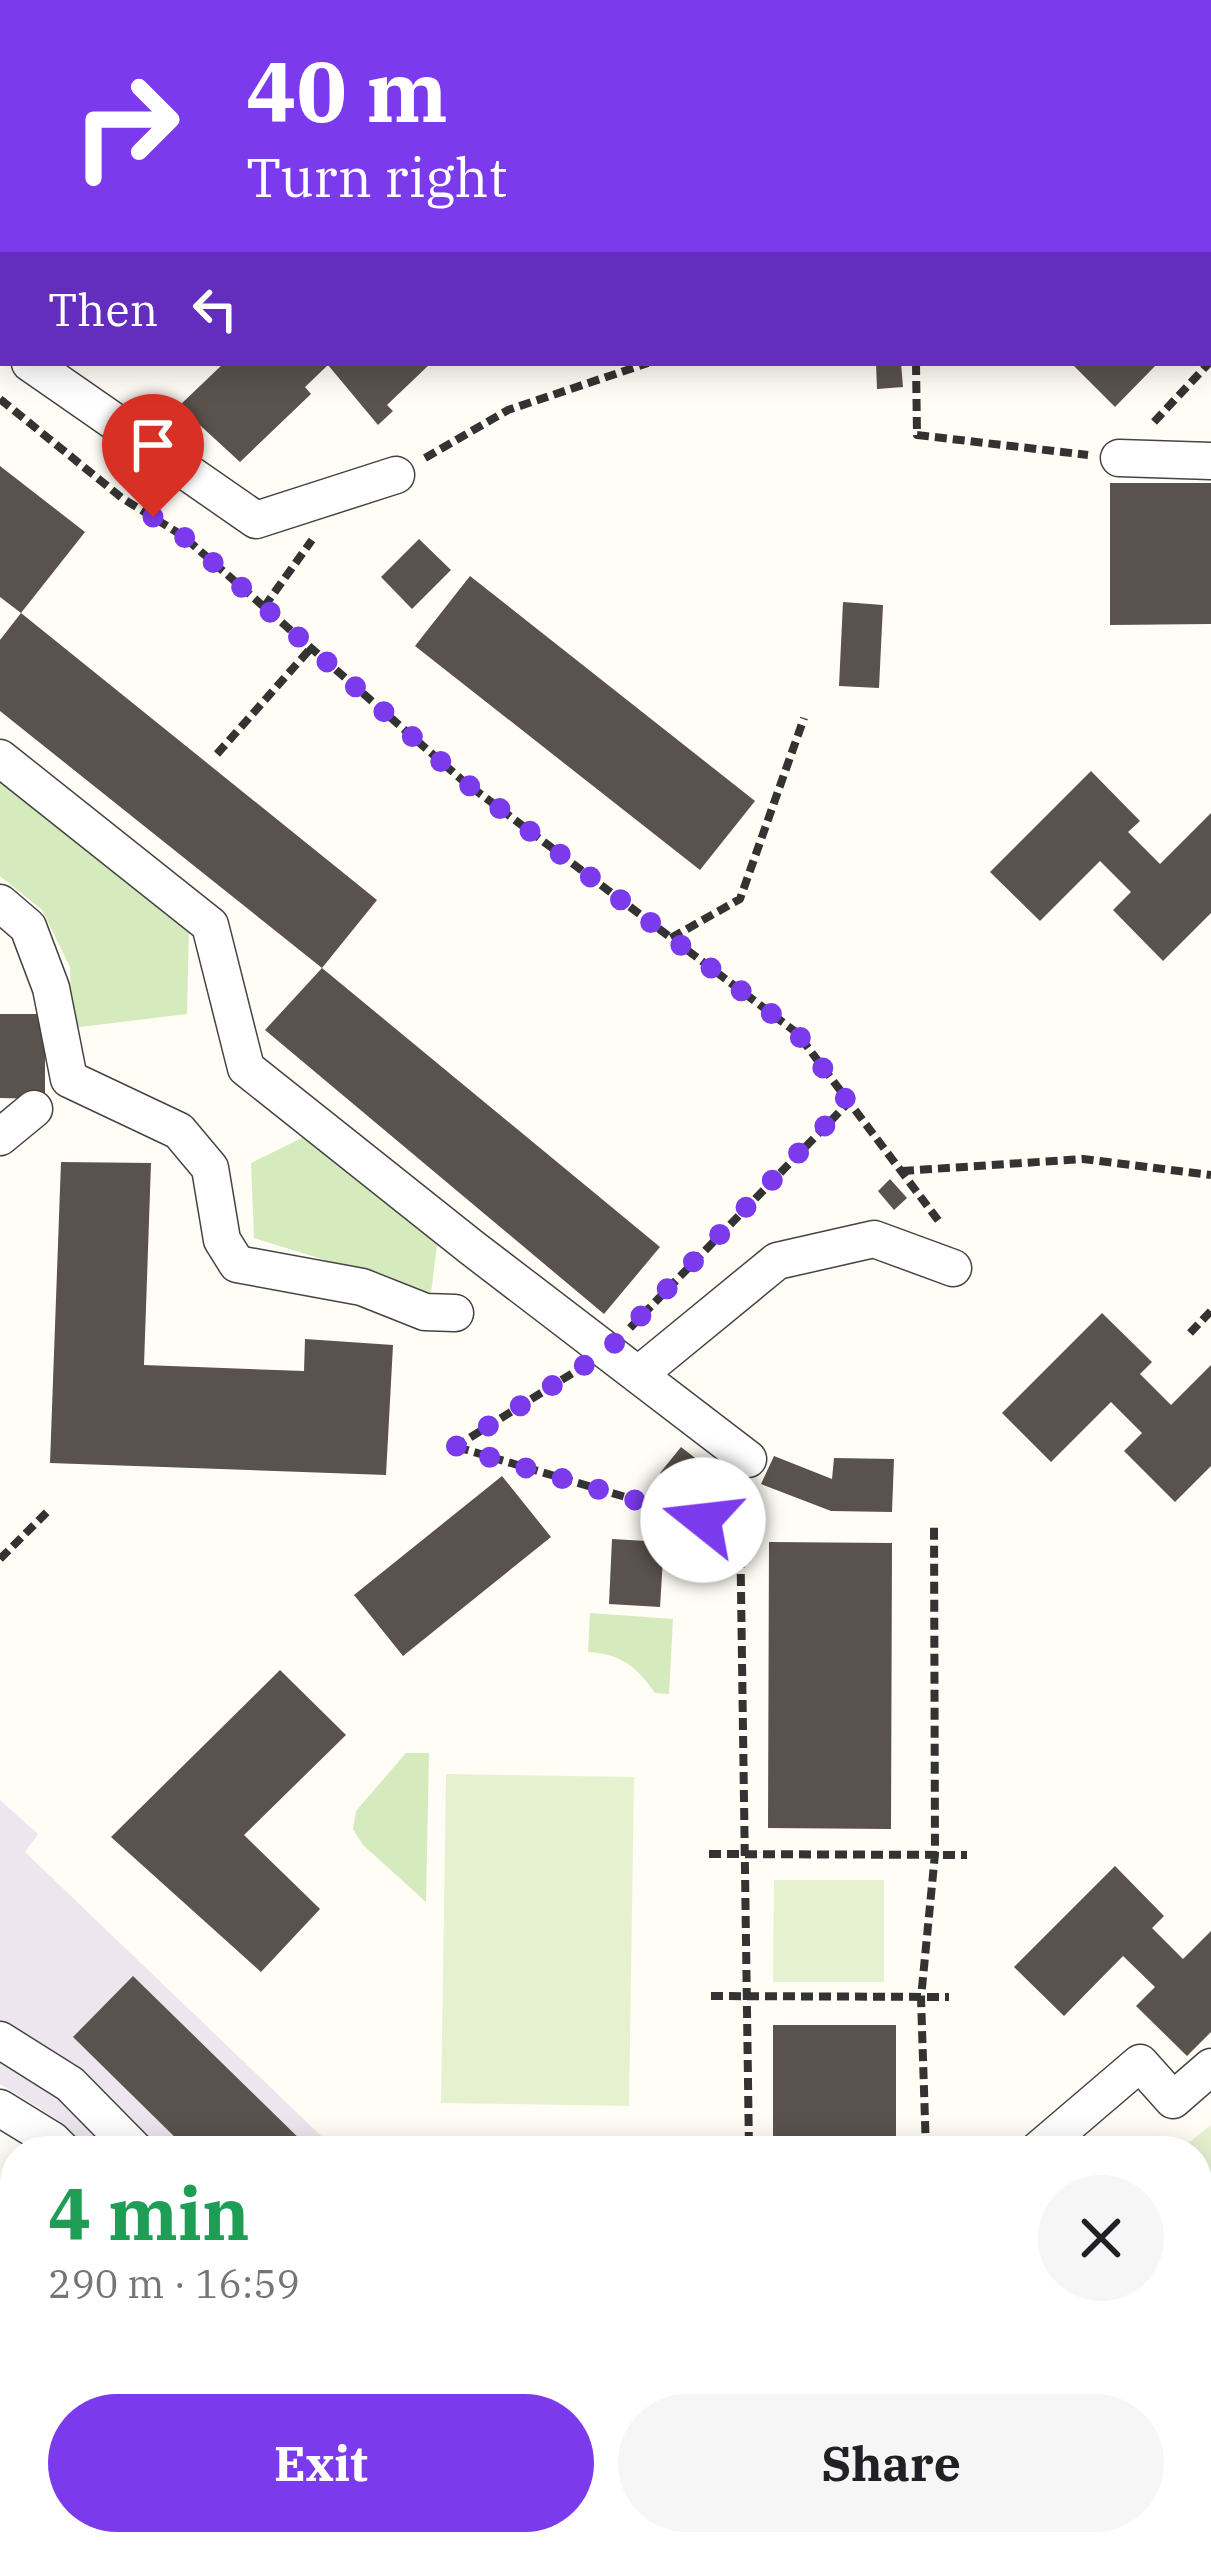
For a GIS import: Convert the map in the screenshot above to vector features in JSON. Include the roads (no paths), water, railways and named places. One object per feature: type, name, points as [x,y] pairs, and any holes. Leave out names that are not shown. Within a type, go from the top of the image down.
[{"type":"lane","points":[[34,366],[256,520],[396,475]]},
{"type":"lane","points":[[1119,458],[1211,461]]},
{"type":"lane","points":[[0,758],[211,925],[246,1068],[748,1459]]},
{"type":"lane","points":[[0,903],[28,927],[51,988],[67,1081],[179,1131],[210,1168],[222,1240],[237,1264],[362,1287],[425,1312],[455,1313]]},
{"type":"lane","points":[[0,1137],[34,1108]]},
{"type":"lane","points":[[638,1375],[777,1261],[874,1239],[953,1268]]},
{"type":"lane","points":[[0,2040],[70,2084],[121,2136]]},
{"type":"lane","points":[[1055,2136],[1140,2063],[1173,2100],[1211,2067]]},
{"type":"lane","points":[[0,2108],[46,2136]]}]
